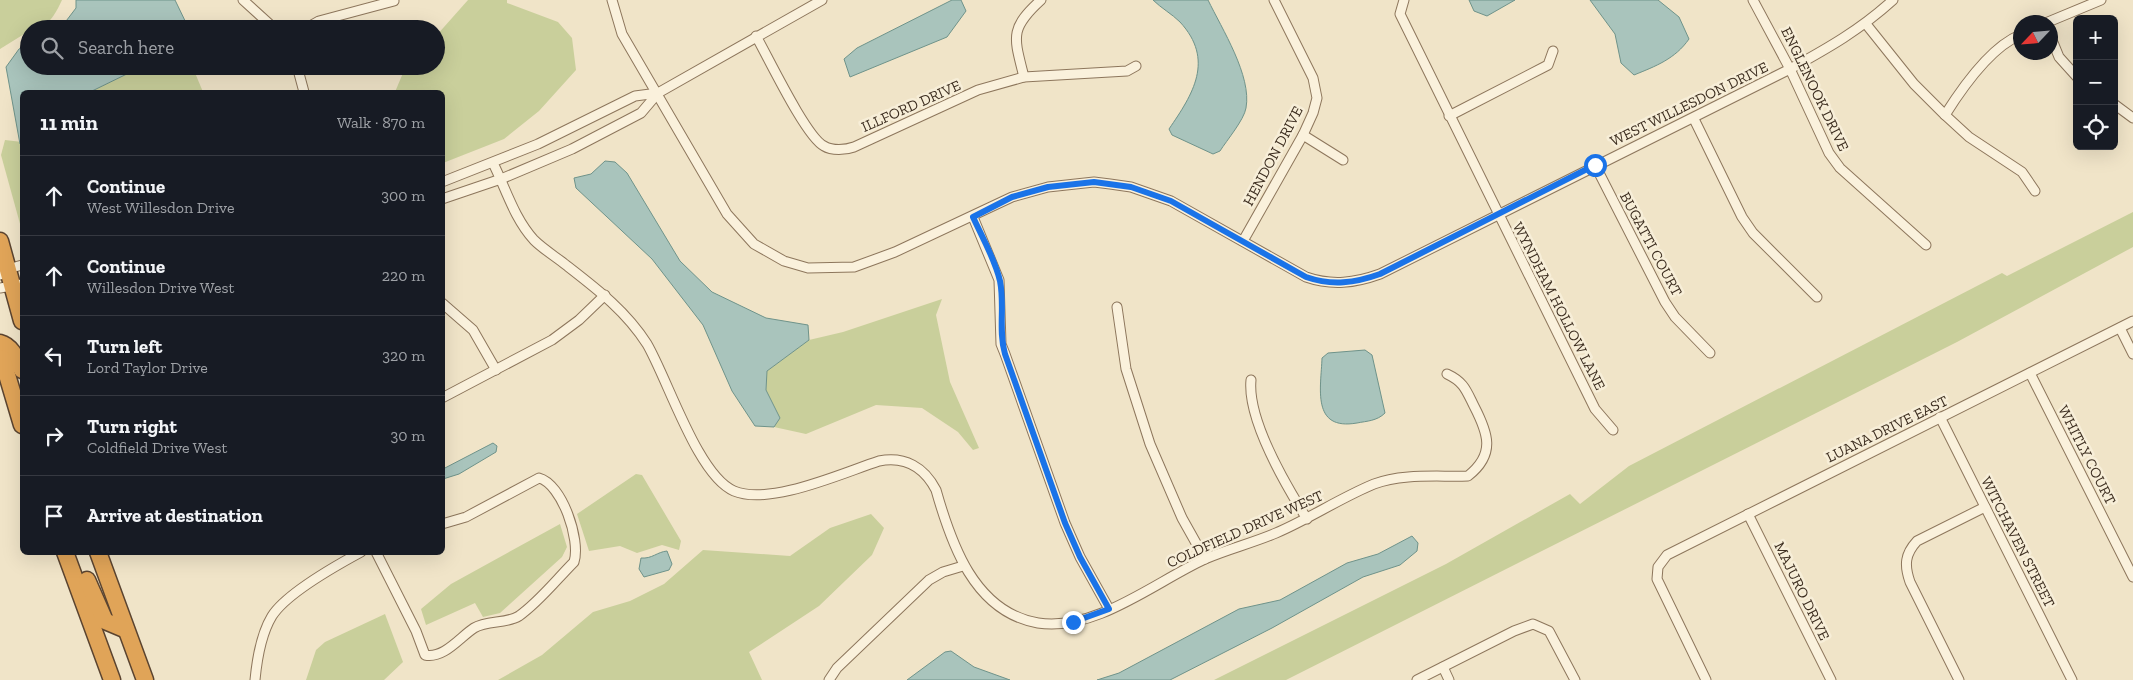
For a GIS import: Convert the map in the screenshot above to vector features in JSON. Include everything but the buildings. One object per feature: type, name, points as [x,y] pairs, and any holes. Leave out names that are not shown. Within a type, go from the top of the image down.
[{"type":"highway","points":[[0,241],[10,270],[12,287],[20,314]]},
{"type":"highway","points":[[20,366],[13,353],[5,344],[1,350],[20,418]]},
{"type":"highway","points":[[66,555],[112,680]]},
{"type":"highway","points":[[78,555],[104,621],[124,628]]},
{"type":"highway","points":[[99,555],[124,628],[145,680]]},
{"type":"street","points":[[243,0],[264,20]]},
{"type":"street","name":"WEST WILLESDON DRIVE","points":[[612,0],[622,34],[727,214],[754,244],[784,261],[808,268],[854,267],[896,252],[1012,197],[1048,187],[1094,182],[1131,187],[1171,201],[1306,277],[1317,281],[1348,284],[1380,274],[1595,165],[1694,119],[1790,69],[1835,45],[1866,24],[1893,0]]},
{"type":"street","points":[[445,198],[501,179],[572,149],[641,113],[658,93],[822,0]]},
{"type":"street","points":[[1024,76],[1016,44],[1016,33],[1019,22],[1041,0]]},
{"type":"street","name":"HENDON DRIVE","points":[[1243,241],[1303,135],[1316,105],[1316,90],[1313,78],[1274,0]]},
{"type":"street","name":"WYNDHAM HOLLOW LANE","points":[[1404,0],[1400,14],[1449,116],[1596,410],[1613,430]]},
{"type":"street","name":"ENGLENOOK DRIVE","points":[[1753,0],[1790,69],[1830,153],[1840,168],[1926,246]]},
{"type":"street","points":[[2058,18],[2100,0]]},
{"type":"street","points":[[324,20],[394,1]]},
{"type":"street","points":[[1866,24],[1914,84],[1945,115],[1969,138],[2022,172],[2035,192]]},
{"type":"street","name":"ILLFORD DRIVE","points":[[756,36],[808,129],[816,139],[830,148],[848,149],[854,147],[978,90],[1024,76],[1127,71],[1136,66]]},
{"type":"street","points":[[1945,115],[1958,95],[1995,52],[2013,39]]},
{"type":"street","points":[[1449,116],[1548,65],[1553,51]]},
{"type":"street","points":[[2058,55],[2073,73]]},
{"type":"street","points":[[300,75],[304,90]]},
{"type":"street","points":[[445,181],[493,164],[571,129],[635,96],[658,93]]},
{"type":"street","points":[[2115,105],[2133,118]]},
{"type":"street","points":[[1694,119],[1742,217],[1753,233],[1817,297]]},
{"type":"street","points":[[1303,135],[1343,160]]},
{"type":"street","name":"COLDFIELD DRIVE WEST","points":[[493,164],[523,227],[535,241],[605,295],[630,319],[648,346],[704,463],[721,484],[746,496],[774,495],[879,461],[890,459],[914,465],[930,479],[963,566],[978,587],[990,599],[1005,609],[1038,623],[1073,622],[1109,609],[1205,559],[1274,534],[1375,484],[1404,478],[1468,476],[1476,470],[1484,459],[1487,447],[1486,430],[1460,380],[1447,374]]},
{"type":"street","name":"BUGATTI COURT","points":[[1595,165],[1665,302],[1675,317],[1710,353]]},
{"type":"street","points":[[973,217],[1000,280],[1002,344],[1018,392],[1065,523],[1080,557],[1109,609]]},
{"type":"street","points":[[445,396],[566,331],[605,295]]},
{"type":"street","points":[[445,306],[473,330],[496,370]]},
{"type":"street","points":[[1117,307],[1126,369],[1150,444],[1182,518],[1205,559]]},
{"type":"street","name":"LUANA DRIVE EAST","points":[[1706,680],[1657,579],[1658,567],[1667,555],[2133,321]]},
{"type":"street","points":[[2120,328],[2133,354]]},
{"type":"street","name":"WHITLY COURT","points":[[2030,372],[2133,577]]},
{"type":"street","points":[[1251,380],[1250,394],[1258,425],[1292,496],[1307,519]]},
{"type":"street","name":"WITCHAVEN STREET","points":[[1940,417],[2072,680]]},
{"type":"street","points":[[378,555],[416,631],[425,655],[431,656],[448,648],[480,626],[520,615],[574,562],[576,555],[576,542],[564,507],[552,486],[546,480],[539,478],[466,516],[445,523]]},
{"type":"street","points":[[1959,680],[1906,571],[1908,553],[1917,541],[1985,507]]},
{"type":"street","name":"MAJURO DRIVE","points":[[1748,514],[1831,680]]},
{"type":"street","points":[[255,680],[266,633],[278,609],[317,580],[356,555]]},
{"type":"street","points":[[829,680],[837,668],[922,586],[943,572],[963,566]]},
{"type":"street","points":[[1417,680],[1533,624],[1549,631],[1575,680]]},
{"type":"street","points":[[1443,667],[1449,680]]},
{"type":"green space","points":[[0,0],[62,0],[50,20],[20,20],[20,37],[0,49]]},
{"type":"green space","points":[[468,0],[507,0],[507,3],[558,22],[572,38],[576,70],[539,111],[504,139],[445,162],[445,90],[396,90],[402,75],[445,75],[445,26]]},
{"type":"green space","points":[[125,75],[196,75],[202,90],[94,90]]},
{"type":"green space","points":[[5,140],[20,142],[20,224],[1,155]]},
{"type":"green space","points":[[2133,212],[2133,247],[1957,342],[1286,680],[1214,680],[1446,564],[1570,494],[1580,504],[1629,466],[2002,273],[2007,276]]},
{"type":"green space","points":[[942,299],[936,315],[950,382],[979,448],[973,450],[958,432],[922,408],[876,405],[806,434],[774,427],[780,418],[766,390],[767,371],[809,340],[843,332]]},
{"type":"green space","points":[[636,474],[642,475],[681,541],[679,550],[662,545],[637,553],[620,546],[589,551],[577,514]]},
{"type":"green space","points":[[871,514],[884,528],[872,555],[819,606],[749,652],[762,680],[498,680],[542,655],[593,612],[630,601],[664,584],[703,550],[790,556],[830,528]]},
{"type":"green space","points":[[560,524],[567,547],[562,557],[500,613],[483,617],[475,603],[426,625],[421,609],[451,584]]},
{"type":"green space","points":[[385,614],[403,662],[384,680],[306,680],[316,650],[325,642]]},
{"type":"water","points":[[76,0],[175,0],[185,20],[67,20],[76,8]]},
{"type":"water","points":[[952,0],[961,0],[966,11],[947,37],[850,77],[844,59],[857,48]]},
{"type":"water","points":[[1153,0],[1208,0],[1228,38],[1240,67],[1247,95],[1245,113],[1220,151],[1213,154],[1172,135],[1169,129],[1192,90],[1197,77],[1198,63],[1191,36],[1180,22]]},
{"type":"water","points":[[1469,0],[1515,0],[1487,16],[1474,11]]},
{"type":"water","points":[[1590,0],[1658,0],[1679,17],[1689,39],[1671,57],[1634,75],[1621,63],[1615,34]]},
{"type":"water","points":[[19,49],[20,75],[125,75],[94,90],[20,90],[20,144],[6,67]]},
{"type":"water","points":[[605,161],[615,162],[627,173],[680,261],[712,292],[766,318],[808,325],[809,340],[767,371],[766,390],[780,418],[774,427],[755,426],[732,391],[703,325],[652,259],[576,188],[574,178],[591,174]]},
{"type":"water","points":[[1365,350],[1372,355],[1385,413],[1368,421],[1342,424],[1332,420],[1325,414],[1322,405],[1322,358],[1328,353]]},
{"type":"water","points":[[493,443],[497,446],[496,452],[459,474],[445,478],[445,468]]},
{"type":"water","points":[[1412,536],[1418,543],[1417,551],[1400,565],[1363,577],[1272,628],[1170,680],[1097,680],[1119,673],[1239,609],[1280,600],[1347,563],[1378,554]]},
{"type":"water","points":[[667,551],[672,564],[669,570],[644,577],[639,569],[641,558]]},
{"type":"water","points":[[951,651],[974,667],[1010,680],[907,680],[945,652]]},
{"type":"route","points":[[1073,622],[1109,609],[1080,557],[1047,476],[1002,344],[1000,280],[973,217],[1012,197],[1048,187],[1094,182],[1131,187],[1171,201],[1306,277],[1317,281],[1348,284],[1380,274],[1595,165]]}]
